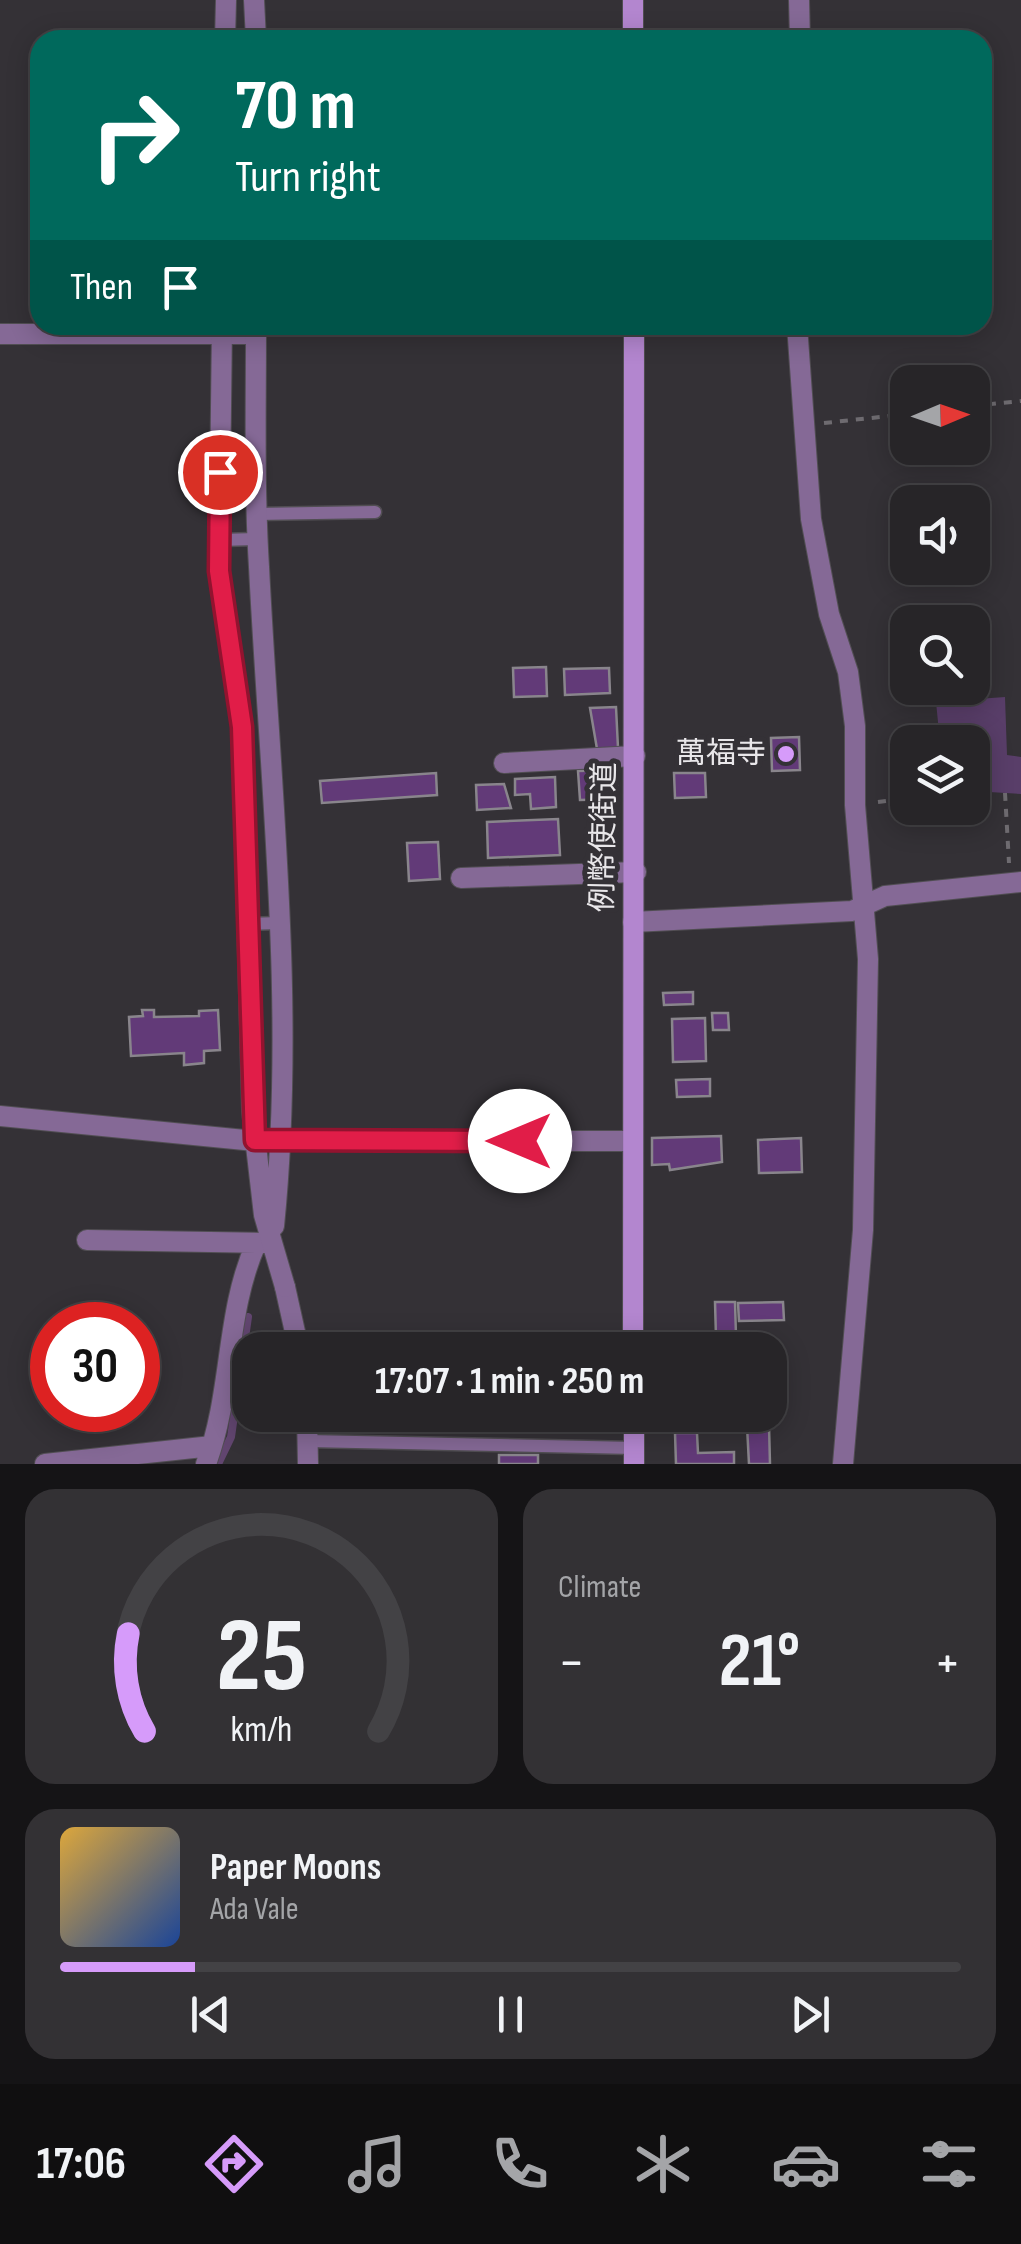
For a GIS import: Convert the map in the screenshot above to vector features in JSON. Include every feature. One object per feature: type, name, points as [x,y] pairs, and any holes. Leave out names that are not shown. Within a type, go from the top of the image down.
[{"type":"main road","points":[[633,0],[633,30]]},
{"type":"main road","name":"例幣使街道","points":[[633,1332],[634,335]]},
{"type":"street","points":[[225,30],[226,0]]},
{"type":"street","points":[[254,0],[256,30]]},
{"type":"street","points":[[799,0],[800,30]]},
{"type":"street","points":[[0,334],[30,333]]},
{"type":"street","points":[[222,335],[221,593],[239,699],[243,752],[255,1140],[264,1243],[285,1287],[295,1332]]},
{"type":"street","points":[[45,1464],[209,1455],[222,1417],[245,1268],[264,1243],[283,1140],[279,923],[256,514],[256,335]]},
{"type":"street","points":[[798,335],[811,519],[829,614],[848,672],[855,726],[855,806],[868,959],[863,1230],[844,1464]]},
{"type":"street","points":[[504,763],[635,756]]},
{"type":"street","points":[[461,878],[636,872]]},
{"type":"street","points":[[634,922],[852,911],[885,896],[1016,883]]},
{"type":"street","points":[[0,1116],[255,1140],[632,1141]]},
{"type":"street","points":[[87,1240],[264,1243]]},
{"type":"street","points":[[308,1432],[308,1464]]},
{"type":"lane","points":[[256,514],[375,512]]},
{"type":"lane","points":[[220,540],[257,539]]},
{"type":"lane","points":[[243,752],[270,750]]},
{"type":"lane","points":[[247,924],[279,923]]},
{"type":"lane","points":[[308,1441],[634,1456]]},
{"type":"path","points":[[990,404],[1021,401]]},
{"type":"path","points":[[804,425],[890,416]]},
{"type":"path","points":[[1005,793],[1016,883]]},
{"type":"path","points":[[855,806],[890,801]]},
{"type":"shaded area","points":[[1005,697],[1007,755],[1021,757],[1021,794],[990,792],[990,725],[938,725],[936,705],[990,705],[990,698]]},
{"type":"building","points":[[546,667],[547,696],[514,697],[513,668]]},
{"type":"building","points":[[609,668],[610,693],[565,695],[564,669]]},
{"type":"building","points":[[616,707],[618,748],[597,749],[590,708]]},
{"type":"building","name":"萬福寺","points":[[799,737],[800,770],[772,771],[771,738]]},
{"type":"building","points":[[616,770],[618,799],[580,800],[578,771]]},
{"type":"building","points":[[436,773],[437,795],[322,803],[320,781]]},
{"type":"building","points":[[674,773],[705,773],[706,797],[675,798]]},
{"type":"building","points":[[555,777],[556,807],[531,809],[530,794],[515,795],[515,779]]},
{"type":"building","points":[[504,784],[511,808],[477,810],[476,785]]},
{"type":"building","points":[[558,819],[560,855],[488,858],[487,822]]},
{"type":"building","points":[[438,842],[440,879],[409,881],[407,843]]},
{"type":"building","points":[[693,992],[693,1004],[664,1005],[663,993]]},
{"type":"building","points":[[142,1010],[154,1010],[154,1017],[199,1016],[199,1011],[218,1010],[220,1050],[204,1051],[204,1063],[184,1065],[184,1053],[131,1056],[129,1017],[143,1016]]},
{"type":"building","points":[[712,1013],[728,1013],[729,1030],[713,1030]]},
{"type":"building","points":[[705,1018],[706,1061],[673,1062],[672,1019]]},
{"type":"building","points":[[710,1079],[710,1096],[677,1097],[676,1080]]},
{"type":"building","points":[[721,1136],[722,1162],[670,1170],[669,1164],[652,1165],[652,1138]]},
{"type":"building","points":[[801,1138],[802,1172],[759,1173],[758,1140]]},
{"type":"building","points":[[715,1302],[735,1302],[736,1332],[716,1332]]},
{"type":"building","points":[[783,1302],[784,1320],[739,1321],[738,1303]]},
{"type":"building","points":[[747,1432],[769,1432],[770,1464],[749,1464]]},
{"type":"building","points":[[675,1433],[697,1433],[698,1453],[734,1452],[734,1464],[676,1464]]},
{"type":"building","points":[[499,1455],[538,1455],[538,1464],[499,1464]]},
{"type":"waterway","points":[[218,1464],[231,1437],[248,1317]]},
{"type":"place","name":"萬福寺","points":[[786,754]]},
{"type":"route","points":[[220,472],[219,571],[242,727],[255,1140],[520,1141]]}]
